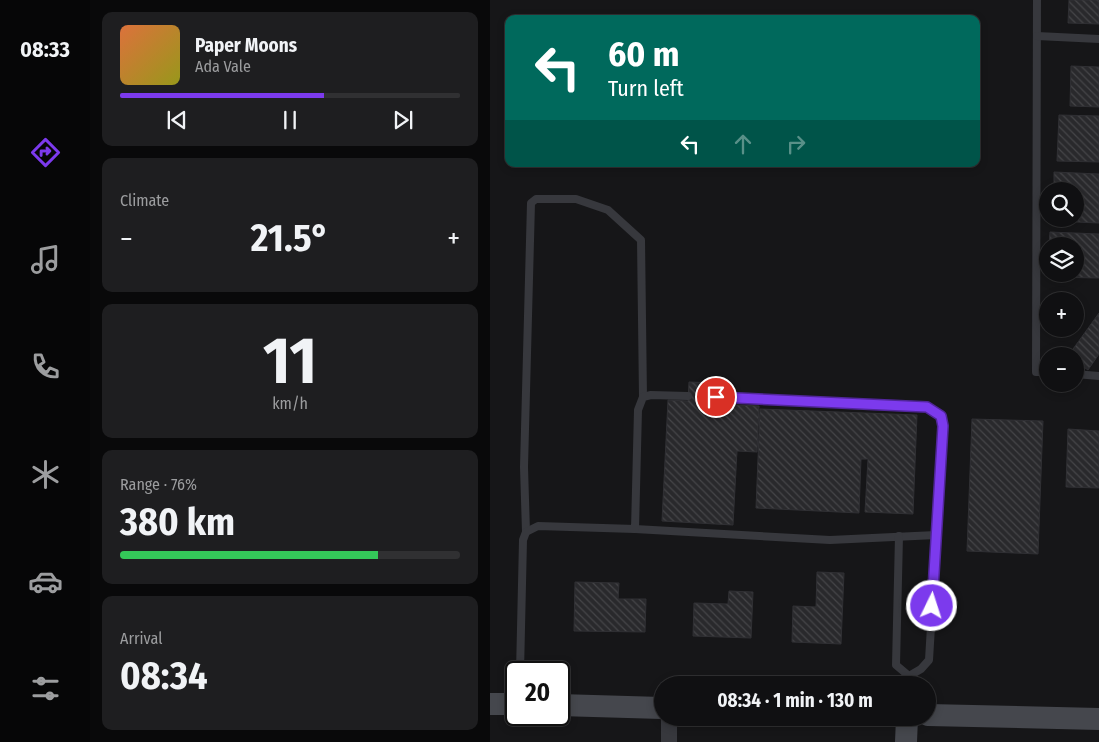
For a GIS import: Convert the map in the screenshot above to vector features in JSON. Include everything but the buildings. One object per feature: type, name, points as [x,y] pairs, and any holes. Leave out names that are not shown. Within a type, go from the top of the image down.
[{"type":"main road","points":[[490,704],[505,704]]},
{"type":"main road","points":[[570,706],[654,708]]},
{"type":"main road","points":[[936,715],[1099,718]]},
{"type":"main road","points":[[906,742],[907,726]]},
{"type":"street","points":[[669,726],[669,742]]},
{"type":"lane","points":[[1037,0],[1036,372],[1039,372]]},
{"type":"lane","points":[[1037,36],[1099,39]]},
{"type":"lane","points":[[520,661],[523,540],[526,532],[524,467],[531,203],[536,199],[576,199],[608,210],[641,240],[643,398],[638,410],[635,529]]},
{"type":"lane","points":[[1084,375],[1099,376]]},
{"type":"lane","points":[[643,398],[651,395],[688,396]]},
{"type":"lane","points":[[716,397],[927,407],[941,416],[943,426],[928,660],[921,670],[909,676],[896,665],[899,536]]},
{"type":"lane","points":[[526,532],[538,526],[635,529],[830,540],[936,535]]},
{"type":"route","points":[[716,397],[927,407],[941,416],[943,426],[932,606]]}]
